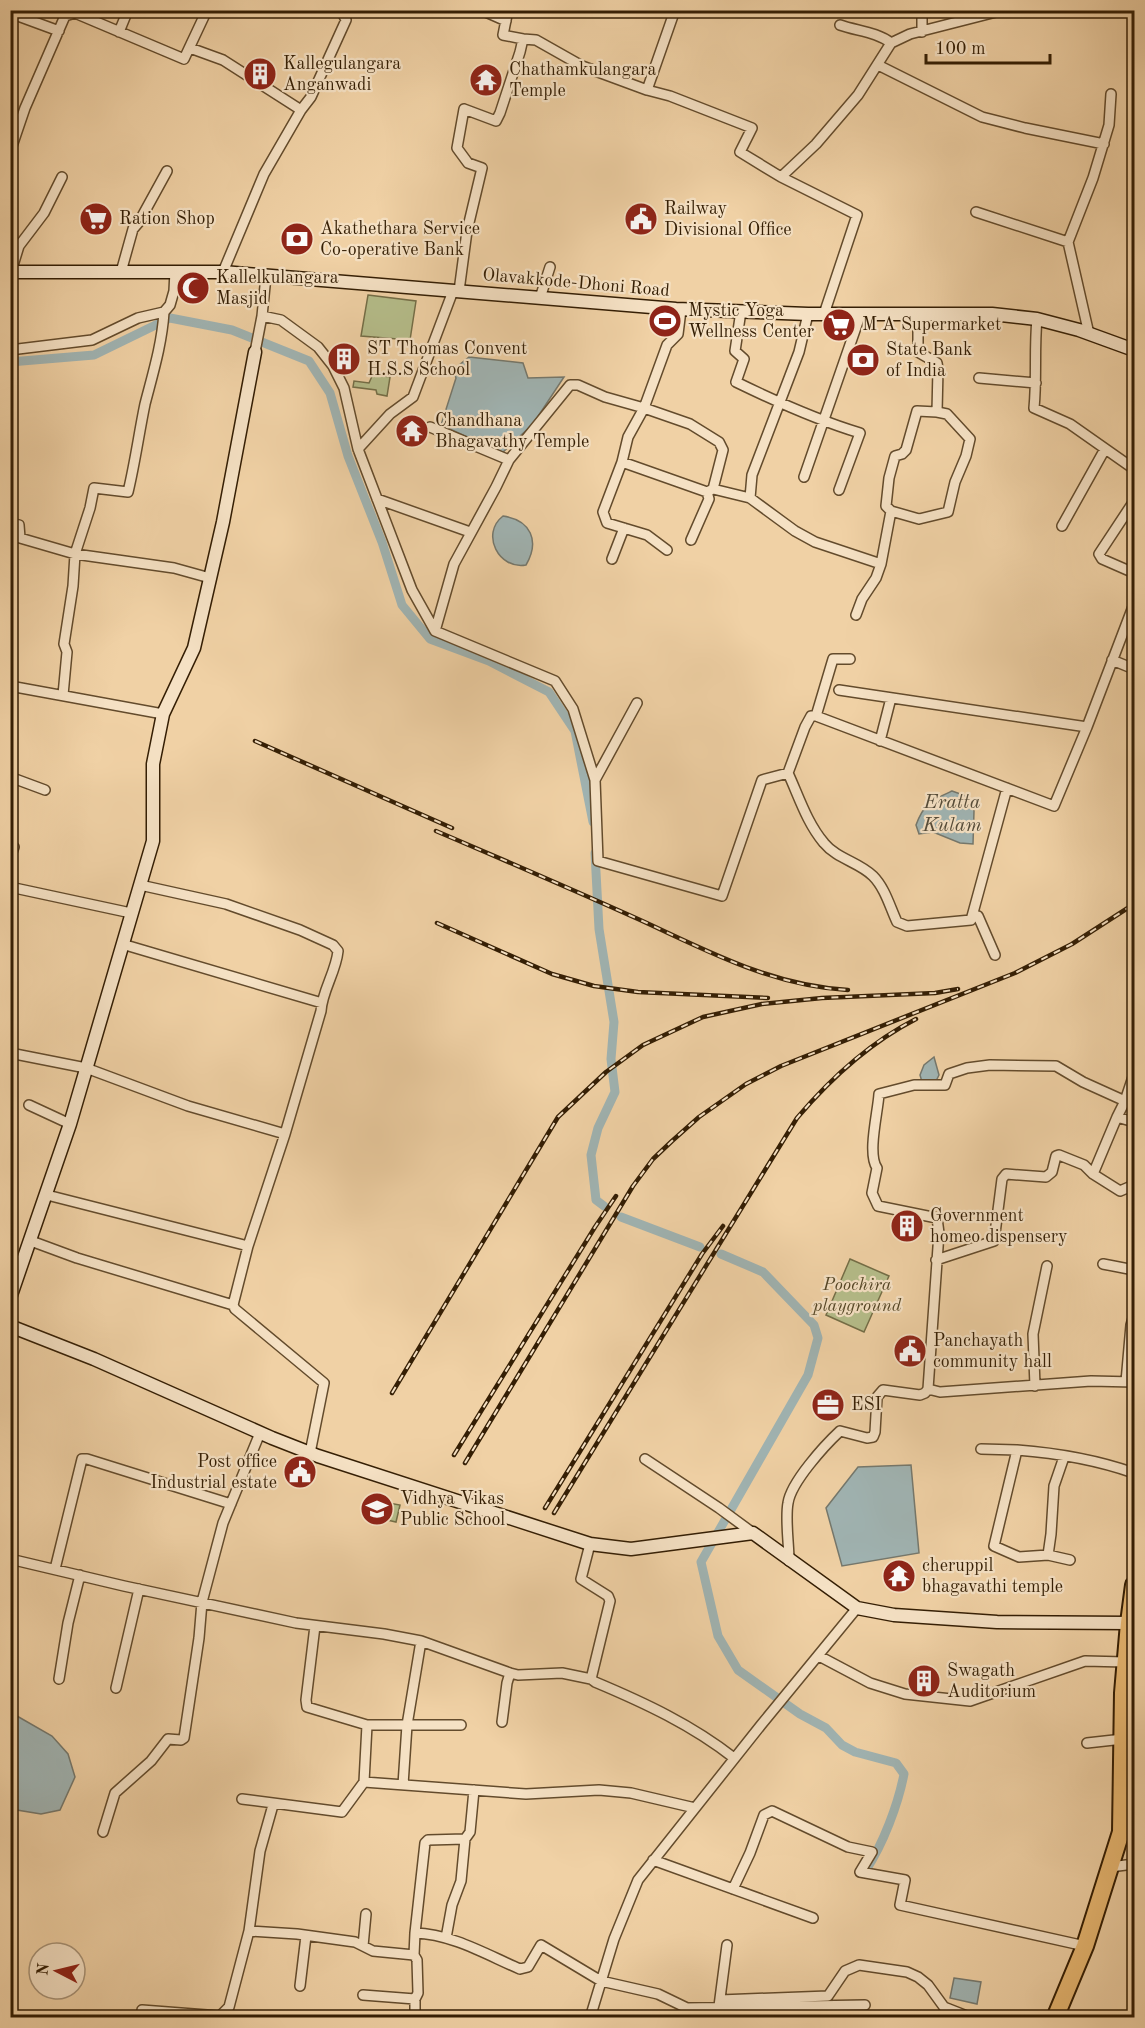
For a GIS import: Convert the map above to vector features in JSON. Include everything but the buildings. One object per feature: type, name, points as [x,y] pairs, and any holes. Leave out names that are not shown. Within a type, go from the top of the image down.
[{"type":"highway","points":[[1055,2018],[1085,1946],[1121,1832],[1125,1662],[1134,1585]]},
{"type":"street","points":[[119,32],[128,10]]},
{"type":"street","points":[[10,152],[25,108],[65,16],[75,13],[184,59],[207,10]]},
{"type":"street","points":[[223,272],[264,174],[311,97],[346,20],[341,10]]},
{"type":"street","points":[[481,10],[506,21]]},
{"type":"street","points":[[508,10],[503,35],[536,40],[582,66],[670,96],[752,128],[740,152],[781,177],[857,215],[824,314]]},
{"type":"street","points":[[647,90],[675,10]]},
{"type":"street","points":[[922,10],[922,32]]},
{"type":"street","points":[[781,177],[823,136],[858,95],[891,43],[910,34],[1004,11]]},
{"type":"street","points":[[14,13],[59,31]]},
{"type":"street","points":[[840,24],[860,32],[882,36],[891,43]]},
{"type":"street","points":[[358,448],[390,414],[413,397],[456,291],[482,168],[468,162],[457,148],[464,109],[496,121],[523,39]]},
{"type":"street","points":[[190,48],[224,60],[301,110]]},
{"type":"street","points":[[878,65],[982,117],[1104,144]]},
{"type":"street","points":[[1089,334],[1068,242],[1104,144],[1109,125],[1111,94]]},
{"type":"street","points":[[120,272],[133,229],[167,171]]},
{"type":"street","points":[[11,272],[19,246],[44,213],[62,177]]},
{"type":"street","points":[[976,212],[1068,242]]},
{"type":"street","points":[[540,298],[550,267]]},
{"type":"street","points":[[10,350],[92,340],[138,318],[164,312],[170,305],[174,291],[175,271]]},
{"type":"street","name":"Olavakkode-Dhoni Road","points":[[11,272],[223,272],[681,310],[808,314],[992,314],[1037,319],[1134,350]]},
{"type":"street","points":[[10,1299],[70,1124],[153,841],[153,764],[163,714],[194,648],[223,522],[262,316],[266,276]]},
{"type":"street","points":[[667,550],[647,535],[607,523],[603,512],[628,437],[644,408],[667,345],[678,334],[681,310]]},
{"type":"street","points":[[63,695],[67,652],[64,644],[73,586],[75,554],[94,488],[128,492],[163,329],[164,312]]},
{"type":"street","points":[[741,312],[735,351],[744,359],[736,382],[780,404],[824,422],[860,433],[839,490]]},
{"type":"street","points":[[804,477],[861,313]]},
{"type":"street","points":[[750,498],[752,475],[799,352],[808,314]]},
{"type":"street","points":[[918,315],[918,352],[937,363],[937,412]]},
{"type":"street","points":[[262,316],[281,320],[318,347],[333,366],[344,388],[358,448],[412,590],[435,631],[555,681],[573,709],[595,780],[598,861],[722,896],[762,780],[788,773]]},
{"type":"street","points":[[1037,319],[1034,408],[1070,424],[1134,469]]},
{"type":"street","points":[[979,378],[1036,383]]},
{"type":"street","points":[[435,631],[454,564],[509,460],[570,385],[579,385],[605,398],[644,408],[690,424],[719,442],[723,450],[709,499],[691,540]]},
{"type":"street","points":[[917,411],[937,412],[947,414],[970,439],[966,456],[955,482],[948,512],[919,519],[891,511],[886,506],[889,478],[895,456],[906,450],[917,411]]},
{"type":"street","points":[[430,427],[509,460]]},
{"type":"street","points":[[1062,526],[1105,449]]},
{"type":"street","points":[[621,462],[710,490],[750,498],[795,531],[815,542],[881,564]]},
{"type":"street","points":[[377,499],[470,532]]},
{"type":"street","points":[[1134,501],[1099,554],[1102,559],[1134,573]]},
{"type":"street","points":[[856,615],[881,564],[891,511]]},
{"type":"street","points":[[10,523],[19,525],[20,538],[75,554],[174,568],[210,578]]},
{"type":"street","points":[[612,559],[624,528]]},
{"type":"street","points":[[995,955],[978,916],[971,920],[901,925],[897,922],[882,889],[873,876],[860,866],[837,855],[825,844],[811,825],[788,773],[805,727],[811,716],[816,716],[1054,806],[1133,610]]},
{"type":"street","points":[[816,716],[833,659],[850,659]]},
{"type":"street","points":[[1112,660],[1134,669]]},
{"type":"street","points":[[10,686],[163,714]]},
{"type":"street","points":[[839,690],[1086,727]]},
{"type":"street","points":[[880,741],[891,698]]},
{"type":"street","points":[[595,780],[637,703]]},
{"type":"street","points":[[10,777],[45,790]]},
{"type":"street","points":[[972,918],[1007,788]]},
{"type":"street","points":[[10,858],[14,847]]},
{"type":"street","points":[[140,885],[226,904],[300,930],[333,945],[338,951],[336,965],[322,1003],[285,1134],[248,1246],[233,1305]]},
{"type":"street","points":[[10,887],[131,913]]},
{"type":"street","points":[[122,944],[322,1003]]},
{"type":"street","points":[[10,1053],[86,1068],[188,1106],[285,1134]]},
{"type":"street","points":[[789,1561],[788,1502],[796,1485],[823,1447],[840,1431],[867,1438],[873,1437],[877,1397],[883,1390],[920,1395],[925,1394],[928,1389],[939,1233],[937,1218],[878,1206],[872,1193],[877,1168],[873,1162],[873,1149],[879,1094],[914,1084],[945,1085],[949,1074],[967,1068],[990,1065],[1056,1066],[1083,1082],[1125,1101]]},
{"type":"street","points":[[1093,1174],[1125,1101],[1134,1074]]},
{"type":"street","points":[[29,1105],[70,1124]]},
{"type":"street","points":[[1117,1116],[1134,1122]]},
{"type":"street","points":[[936,1260],[994,1241],[1002,1179],[1006,1174],[1046,1177],[1052,1172],[1056,1156],[1059,1155],[1084,1165],[1093,1174],[1120,1191],[1134,1185]]},
{"type":"street","points":[[47,1196],[248,1246]]},
{"type":"street","points":[[31,1241],[77,1258],[233,1305],[324,1383],[310,1453]]},
{"type":"street","points":[[10,1259],[23,1262]]},
{"type":"street","points":[[1103,1264],[1134,1270]]},
{"type":"street","points":[[1035,1386],[1033,1334],[1047,1266]]},
{"type":"street","points":[[928,1389],[940,1392],[1091,1381],[1130,1382],[1131,1325],[1134,1315]]},
{"type":"street","points":[[10,1326],[94,1359],[310,1453],[590,1544],[631,1549],[753,1533]]},
{"type":"street","points":[[103,1832],[115,1792],[152,1761],[168,1739],[181,1740],[184,1738],[200,1638],[202,1602],[223,1523],[260,1433]]},
{"type":"street","points":[[981,1449],[1017,1450],[1109,1464],[1134,1473]]},
{"type":"street","points":[[1017,1450],[994,1546],[1019,1557],[1048,1555],[1070,1560]]},
{"type":"street","points":[[1048,1555],[1052,1534],[1054,1486],[1064,1457]]},
{"type":"street","points":[[55,1569],[82,1459],[231,1504]]},
{"type":"street","points":[[645,1459],[719,1508],[789,1561],[857,1608],[894,1615],[997,1622],[1129,1623]]},
{"type":"street","points":[[590,1544],[581,1579],[608,1596],[610,1601],[591,1679]]},
{"type":"street","points":[[11,1560],[296,1623],[421,1641],[518,1675],[562,1673],[591,1679],[595,1683],[659,1710],[710,1738],[735,1758]]},
{"type":"street","points":[[59,1679],[68,1623],[80,1575]]},
{"type":"street","points":[[116,1688],[139,1589]]},
{"type":"street","points":[[590,2018],[614,1938],[638,1880],[857,1608]]},
{"type":"street","points":[[315,1626],[307,1707],[367,1725],[460,1725]]},
{"type":"street","points":[[403,1785],[407,1725],[421,1641]]},
{"type":"street","points":[[819,1656],[870,1683],[905,1694],[970,1701],[1085,1661],[1125,1662]]},
{"type":"street","points":[[502,1722],[510,1673]]},
{"type":"street","points":[[242,1799],[267,1802],[273,1805],[342,1812],[364,1782],[367,1725]]},
{"type":"street","points":[[1087,1743],[1123,1739]]},
{"type":"street","points":[[364,1782],[526,1794],[599,1790],[630,1793],[695,1808]]},
{"type":"street","points":[[446,1938],[452,1905],[461,1881],[465,1839],[470,1832],[474,1790]]},
{"type":"street","points":[[142,2010],[220,2016],[229,2007],[249,1931],[260,1851],[273,1805]]},
{"type":"street","points":[[733,1889],[764,1815],[772,1810],[848,1847],[872,1852],[860,1872],[905,1880],[900,1905],[1085,1946]]},
{"type":"street","points":[[415,2018],[415,1999],[418,1993],[417,1960],[414,1955],[415,1933],[425,1843],[428,1840],[465,1839]]},
{"type":"street","points":[[654,1860],[813,1918]]},
{"type":"street","points":[[1110,1867],[1134,1864]]},
{"type":"street","points":[[363,1947],[366,1914]]},
{"type":"street","points":[[249,1931],[355,1942],[373,1951],[414,1955]]},
{"type":"street","points":[[415,1933],[446,1938],[520,1969],[528,1967],[541,1945],[601,1981],[658,1994],[687,2008],[828,1996],[845,1971],[859,1965],[907,1972],[928,1985],[944,2007],[972,2018]]},
{"type":"street","points":[[300,1986],[306,1936]]},
{"type":"street","points":[[720,2004],[727,1945]]},
{"type":"street","points":[[363,1995],[415,1999]]},
{"type":"street","points":[[720,2004],[865,2005]]},
{"type":"green space","points":[[368,295],[416,301],[410,340],[361,336]]},
{"type":"green space","points":[[373,374],[390,377],[387,396],[377,394],[376,390],[353,387],[354,381],[369,383]]},
{"type":"green space","name":"Poochira playground","points":[[850,1259],[889,1276],[864,1332],[826,1315]]},
{"type":"green space","points":[[378,1501],[400,1505],[396,1522],[374,1517]]},
{"type":"water","points":[[469,357],[523,363],[528,378],[564,377],[533,424],[502,453],[441,425],[456,378],[453,370]]},
{"type":"water","points":[[503,516],[520,522],[530,533],[532,548],[526,565],[508,562],[496,549],[493,532],[496,523]]},
{"type":"water","name":"Eratta Kulam","points":[[952,791],[969,797],[974,811],[973,844],[960,843],[933,832],[919,834],[916,825],[926,807]]},
{"type":"water","points":[[934,1057],[939,1075],[936,1081],[922,1082],[920,1075],[924,1065]]},
{"type":"water","points":[[911,1465],[919,1553],[842,1566],[826,1508],[858,1467]]},
{"type":"water","points":[[10,1712],[52,1736],[68,1754],[75,1777],[60,1810],[41,1814],[11,1809]]},
{"type":"water","points":[[954,1978],[981,1982],[977,2004],[950,1998]]},
{"type":"waterway","points":[[10,362],[94,355],[170,318],[232,330],[309,361],[330,393],[348,456],[382,542],[402,605],[430,639],[489,661],[549,692],[575,731],[593,822]]},
{"type":"waterway","points":[[595,853],[599,929],[614,1022],[611,1059],[615,1092],[598,1128],[591,1155],[596,1200],[604,1206]]},
{"type":"waterway","points":[[621,1217],[700,1247]]},
{"type":"waterway","points":[[721,1254],[763,1272],[814,1325],[818,1338],[808,1375],[701,1562],[718,1636],[738,1670],[800,1714],[826,1728],[842,1745],[855,1752],[896,1763],[904,1774],[889,1824],[866,1870]]},
{"type":"railway","points":[[255,741],[452,828]]},
{"type":"railway","points":[[436,831],[740,965],[792,982],[848,990]]},
{"type":"railway","points":[[465,1463],[633,1186],[653,1159],[699,1117],[746,1084],[781,1066],[1015,973],[1072,944],[1134,904]]},
{"type":"railway","points":[[437,923],[552,974],[594,986],[638,992],[768,998]]},
{"type":"railway","points":[[392,1393],[558,1117],[606,1072],[643,1045],[703,1017],[762,1004],[822,998],[935,993],[958,989]]},
{"type":"railway","points":[[554,1513],[797,1118],[852,1062],[882,1039],[916,1019]]},
{"type":"railway","points":[[454,1455],[616,1196]]},
{"type":"railway","points":[[545,1508],[702,1254],[723,1226]]},
{"type":"place","name":"Kallegulangara Anganwadi","points":[[260,74]]},
{"type":"place","name":"Chathamkulangara Temple","points":[[486,80]]},
{"type":"place","name":"Ration Shop","points":[[96,219]]},
{"type":"place","name":"Railway Divisional Office","points":[[641,219]]},
{"type":"place","name":"Akathethara Service Co-operative Bank","points":[[297,239]]},
{"type":"place","name":"Kallelkulangara Masjid","points":[[193,288]]},
{"type":"place","name":"Mystic Yoga Wellness Center","points":[[665,321]]},
{"type":"place","name":"M A Supermarket","points":[[839,325]]},
{"type":"place","name":"ST Thomas Convent H.S.S School","points":[[344,359]]},
{"type":"place","name":"State Bank of India","points":[[863,360]]},
{"type":"place","name":"Chandhana Bhagavathy Temple","points":[[412,431]]},
{"type":"place","name":"Government homeo dispensery","points":[[907,1226]]},
{"type":"place","name":"Panchayath community hall","points":[[910,1351]]},
{"type":"place","name":"ESI","points":[[828,1405]]},
{"type":"place","name":"Post office Industrial estate","points":[[300,1472]]},
{"type":"place","name":"Vidhya Vikas Public School","points":[[377,1509]]},
{"type":"place","name":"cheruppil bhagavathi temple","points":[[899,1576]]},
{"type":"place","name":"Swagath Auditorium","points":[[924,1681]]}]
